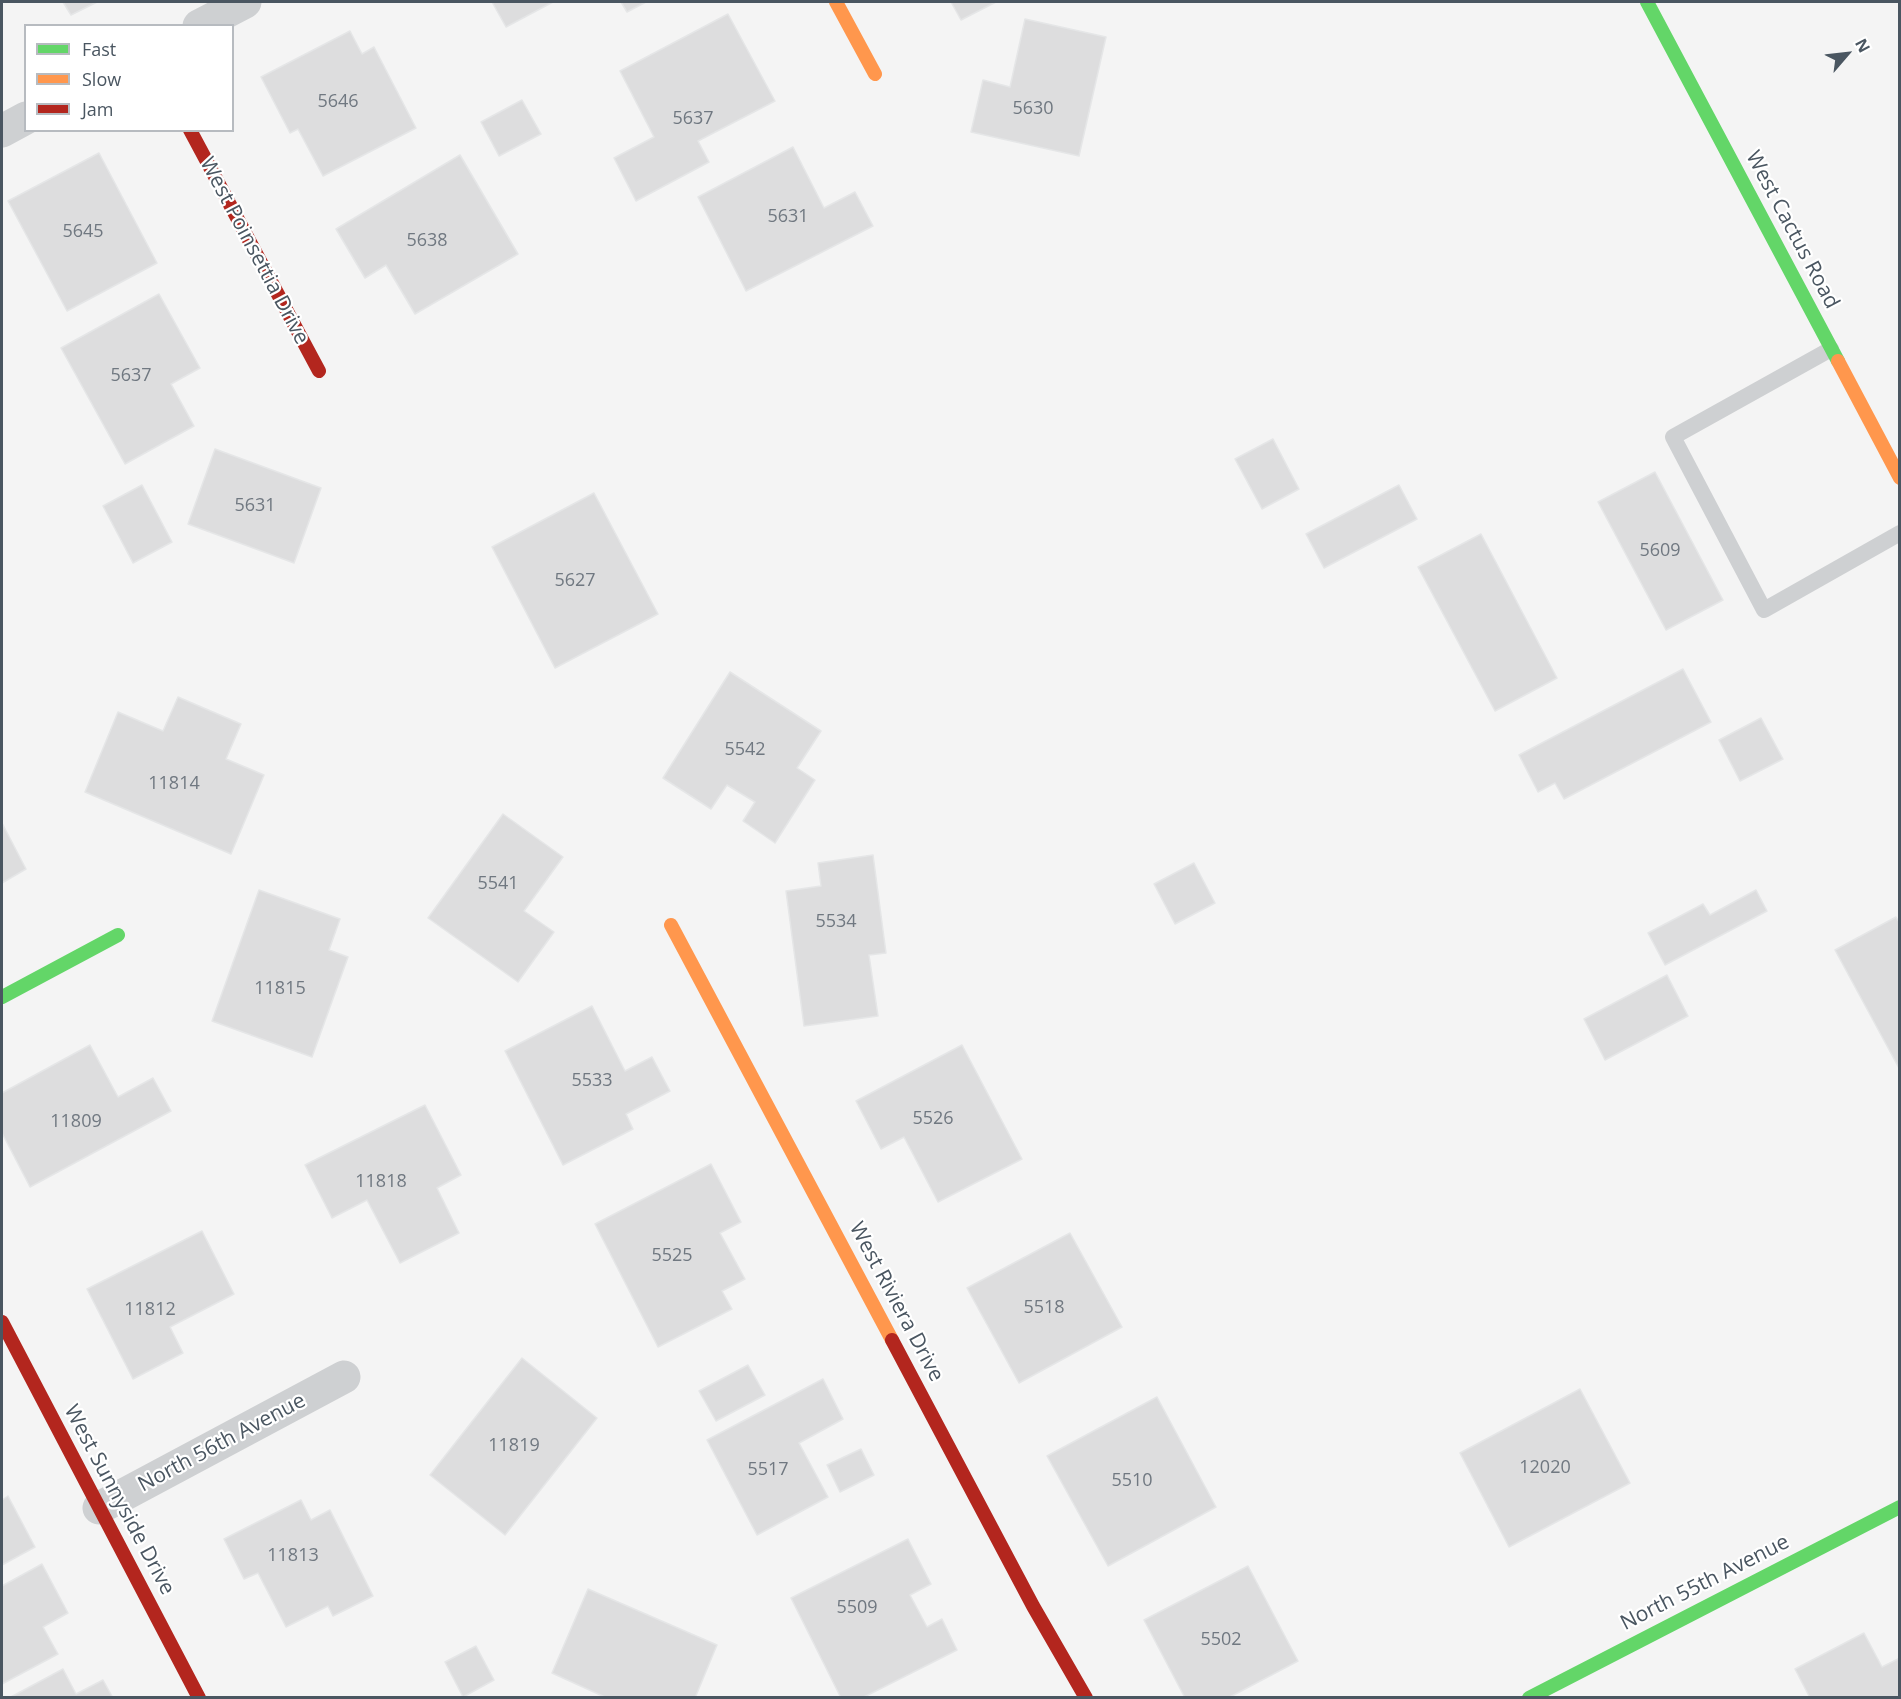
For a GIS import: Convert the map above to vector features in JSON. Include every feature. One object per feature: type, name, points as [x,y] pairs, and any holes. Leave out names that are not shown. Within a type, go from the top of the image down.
[{"type":"street","points":[[203,24],[245,2]]},
{"type":"street","points":[[836,2],[875,74]]},
{"type":"street","name":"West Cactus Road","points":[[1647,2],[1899,478]]},
{"type":"street","name":"West Poinsettia Drive","points":[[191,132],[319,370]]},
{"type":"street","name":"West Riviera Drive","points":[[671,925],[1033,1606],[1086,1698]]},
{"type":"street","points":[[2,998],[117,935]]},
{"type":"street","name":"West Sunnyside Drive","points":[[2,1322],[199,1698]]},
{"type":"street","name":"North 56th Avenue","points":[[99,1508],[344,1377]]},
{"type":"street","name":"North 55th Avenue","points":[[1543,1694],[1899,1507]]},
{"type":"lane","points":[[1831,349],[1673,437],[1764,610],[1899,533]]},
{"type":"building","points":[[63,2],[97,2],[71,15]]},
{"type":"building","points":[[492,2],[553,2],[506,27]]},
{"type":"building","points":[[621,2],[646,2],[627,12]]},
{"type":"building","points":[[951,2],[996,2],[961,20]]},
{"type":"building","points":[[728,14],[775,101],[698,141],[709,162],[636,201],[614,158],[654,137],[620,71]]},
{"type":"building","points":[[1025,19],[1106,37],[1079,156],[971,132],[983,80],[1010,87]]},
{"type":"building","points":[[350,31],[362,54],[374,47],[416,128],[323,176],[298,129],[290,133],[261,77]]},
{"type":"building","points":[[522,100],[541,134],[499,156],[481,122]]},
{"type":"building","points":[[793,147],[824,208],[855,192],[873,226],[746,291],[698,197]]},
{"type":"building","points":[[99,153],[157,263],[67,311],[8,201]]},
{"type":"building","points":[[460,155],[518,254],[415,314],[386,265],[365,278],[336,229]]},
{"type":"building","points":[[159,294],[200,368],[171,384],[194,426],[125,464],[61,348]]},
{"type":"building","points":[[1273,439],[1299,489],[1262,509],[1235,459]]},
{"type":"building","points":[[215,449],[321,488],[294,563],[188,524]]},
{"type":"building","points":[[1655,472],[1723,600],[1666,630],[1598,502]]},
{"type":"building","points":[[142,485],[172,542],[133,563],[103,506]]},
{"type":"building","points":[[1399,485],[1417,519],[1324,568],[1306,534]]},
{"type":"building","points":[[594,493],[658,614],[555,668],[492,547]]},
{"type":"building","points":[[1481,534],[1557,678],[1495,711],[1418,567]]},
{"type":"building","points":[[1683,669],[1711,722],[1564,799],[1555,783],[1538,792],[1519,755]]},
{"type":"building","points":[[730,672],[821,731],[797,768],[815,780],[775,843],[743,821],[755,802],[727,785],[711,809],[663,778]]},
{"type":"building","points":[[178,697],[241,724],[226,759],[264,775],[231,854],[85,792],[118,712],[163,731]]},
{"type":"building","points":[[1761,718],[1783,759],[1740,781],[1719,740]]},
{"type":"building","points":[[503,814],[563,857],[524,911],[554,932],[518,982],[428,918]]},
{"type":"building","points":[[2,823],[26,869],[2,883]]},
{"type":"building","points":[[873,855],[886,953],[869,955],[878,1016],[804,1026],[786,891],[821,886],[818,863]]},
{"type":"building","points":[[1194,863],[1215,903],[1175,924],[1154,884]]},
{"type":"building","points":[[259,890],[340,919],[329,950],[348,957],[312,1057],[212,1021]]},
{"type":"building","points":[[1756,890],[1767,911],[1665,965],[1648,933],[1703,904],[1710,915]]},
{"type":"building","points":[[1896,917],[1900,924],[1900,1070],[1835,950]]},
{"type":"building","points":[[1667,975],[1688,1016],[1605,1060],[1584,1019]]},
{"type":"building","points":[[592,1006],[625,1071],[652,1057],[670,1091],[626,1114],[633,1129],[563,1165],[505,1051]]},
{"type":"building","points":[[90,1045],[118,1097],[153,1078],[171,1111],[30,1187],[2,1133],[2,1093]]},
{"type":"building","points":[[962,1045],[1022,1159],[938,1202],[904,1137],[881,1149],[856,1101]]},
{"type":"building","points":[[425,1105],[461,1175],[437,1188],[459,1233],[400,1263],[367,1200],[332,1218],[305,1165]]},
{"type":"building","points":[[711,1164],[741,1222],[720,1233],[745,1279],[722,1291],[732,1309],[658,1347],[595,1224]]},
{"type":"building","points":[[202,1231],[234,1294],[170,1327],[183,1353],[133,1379],[87,1289]]},
{"type":"building","points":[[1070,1233],[1122,1327],[1019,1383],[967,1288]]},
{"type":"building","points":[[522,1358],[597,1418],[505,1535],[430,1475]]},
{"type":"building","points":[[748,1365],[765,1395],[716,1421],[699,1391]]},
{"type":"building","points":[[823,1379],[843,1419],[799,1443],[828,1497],[757,1535],[707,1440]]},
{"type":"building","points":[[1580,1389],[1630,1483],[1509,1547],[1460,1453]]},
{"type":"building","points":[[1157,1397],[1216,1507],[1108,1566],[1047,1456]]},
{"type":"building","points":[[861,1449],[874,1475],[840,1492],[827,1465]]},
{"type":"building","points":[[8,1496],[35,1547],[2,1565],[2,1500]]},
{"type":"building","points":[[301,1500],[311,1520],[330,1510],[373,1596],[333,1616],[328,1606],[286,1627],[258,1573],[244,1579],[224,1539]]},
{"type":"building","points":[[908,1539],[931,1584],[910,1595],[927,1627],[942,1619],[957,1650],[862,1698],[841,1698],[791,1598]]},
{"type":"building","points":[[42,1564],[68,1613],[43,1627],[58,1654],[2,1684],[2,1586]]},
{"type":"building","points":[[1248,1566],[1298,1661],[1228,1698],[1185,1698],[1144,1620]]},
{"type":"building","points":[[588,1589],[717,1645],[695,1698],[607,1698],[552,1673]]},
{"type":"building","points":[[1864,1633],[1882,1667],[1900,1658],[1900,1698],[1810,1698],[1795,1669]]},
{"type":"building","points":[[476,1646],[494,1680],[463,1697],[445,1662]]},
{"type":"building","points":[[63,1669],[76,1694],[103,1680],[113,1698],[9,1698]]},
{"type":"traffic: fast","points":[[1647,2],[1838,361]]},
{"type":"traffic: fast","points":[[2,997],[118,935]]},
{"type":"traffic: fast","points":[[1529,1698],[1900,1507]]},
{"type":"traffic: slow","points":[[836,2],[875,74]]},
{"type":"traffic: slow","points":[[1838,361],[1900,478]]},
{"type":"traffic: slow","points":[[671,925],[892,1340]]},
{"type":"traffic: jam","points":[[191,132],[319,371]]},
{"type":"traffic: jam","points":[[2,1322],[199,1698]]},
{"type":"traffic: jam","points":[[892,1340],[1033,1606],[1086,1698]]}]
